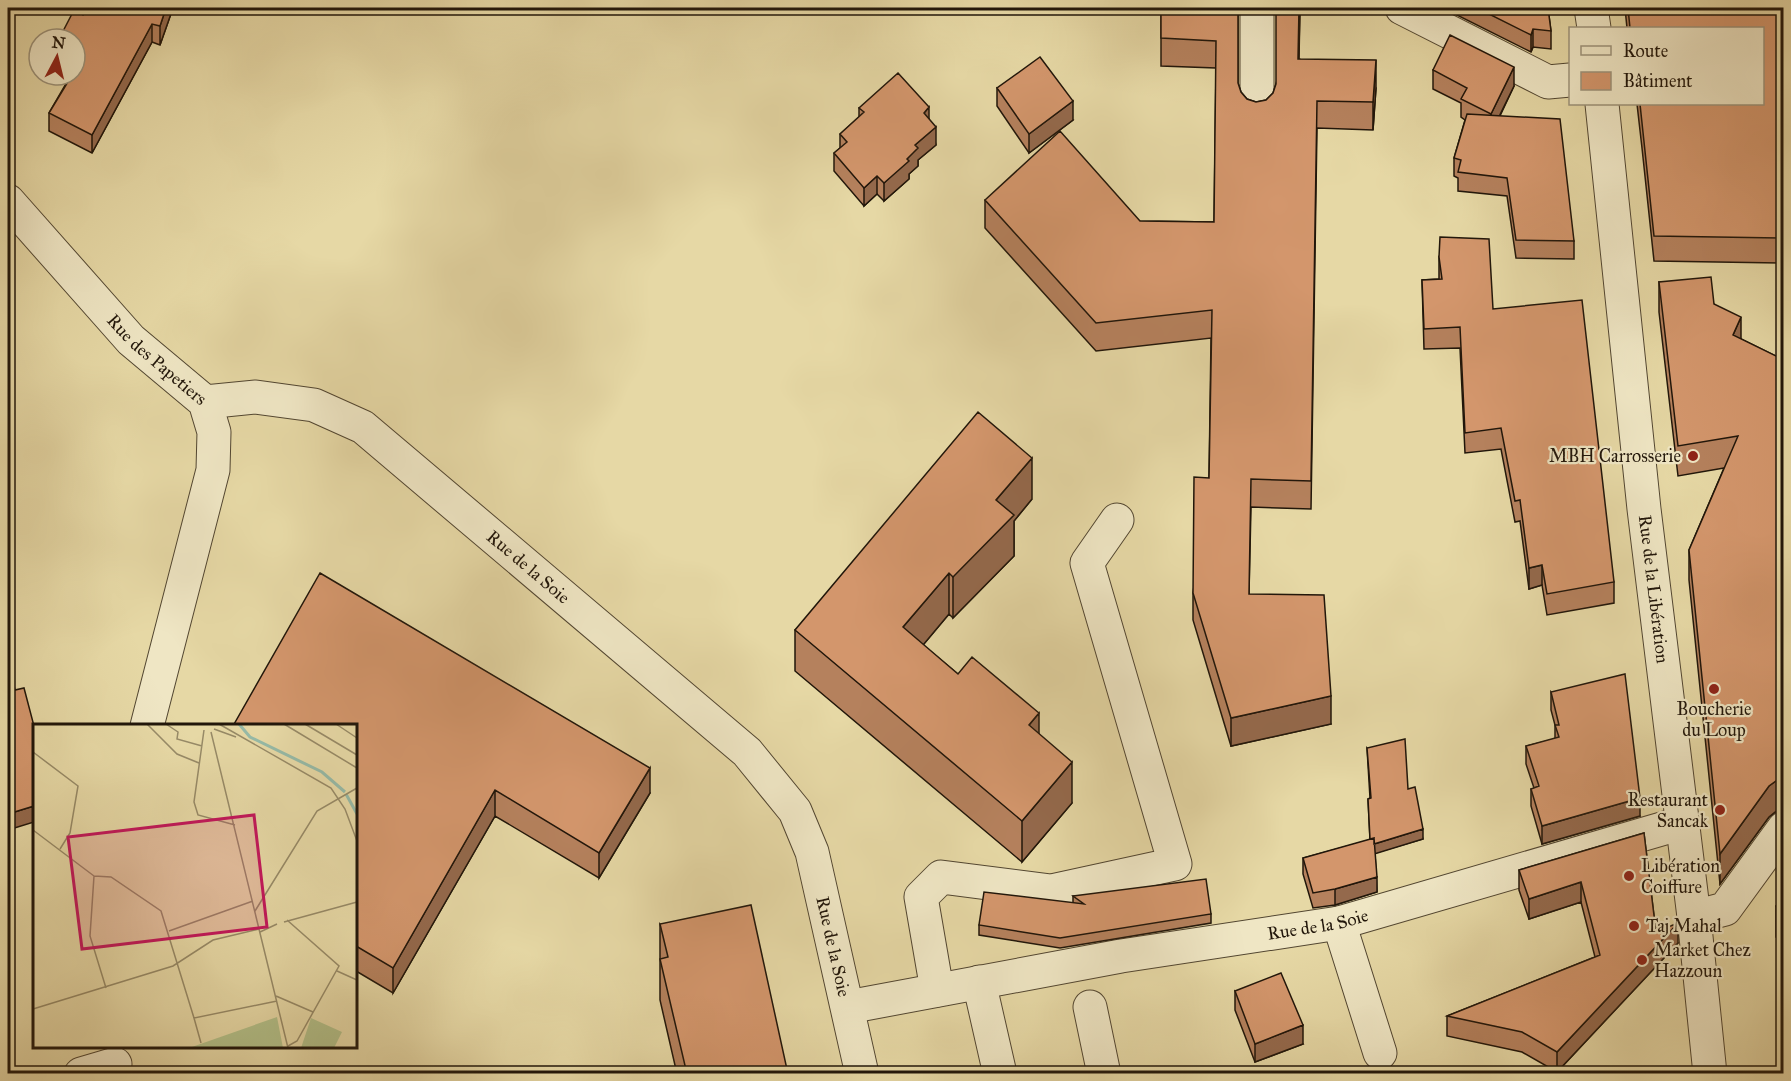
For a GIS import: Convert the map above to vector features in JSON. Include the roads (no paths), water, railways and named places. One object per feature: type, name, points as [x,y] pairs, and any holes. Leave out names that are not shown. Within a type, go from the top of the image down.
[{"type":"street","points":[[1257,8],[1257,111]]},
{"type":"street","points":[[1402,8],[1548,82],[1569,80]]},
{"type":"street","points":[[1592,8],[1594,27]]},
{"type":"street","name":"Rue de la Libération","points":[[1602,105],[1644,509],[1694,917],[1710,1074]]},
{"type":"street","name":"Rue des Papetiers","points":[[8,201],[131,340],[205,402],[214,432],[213,470],[148,724]]},
{"type":"street","name":"Rue de la Soie","points":[[205,402],[256,397],[314,405],[363,427],[747,752],[795,811],[812,852],[848,1007],[1121,956],[1339,923],[1682,823]]},
{"type":"street","points":[[937,990],[921,897],[940,877],[1051,891],[1175,864],[1087,563],[1117,520]]},
{"type":"street","points":[[1694,917],[1725,909],[1784,828]]},
{"type":"street","points":[[1339,923],[1380,1053]]},
{"type":"street","points":[[979,982],[999,1074]]},
{"type":"street","points":[[848,1007],[862,1074]]},
{"type":"street","points":[[1090,1007],[1104,1074]]},
{"type":"street","points":[[81,1074],[114,1061]]},
{"type":"place","name":"MBH Carrosserie","points":[[1693,456]]},
{"type":"place","name":"Boucherie du Loup","points":[[1714,689]]},
{"type":"place","name":"Restaurant Sancak","points":[[1720,810]]},
{"type":"place","name":"Libération Coiffure","points":[[1629,876]]},
{"type":"place","name":"Taj Mahal","points":[[1634,926]]},
{"type":"place","name":"Market Chez Hazzoun","points":[[1642,960]]}]
